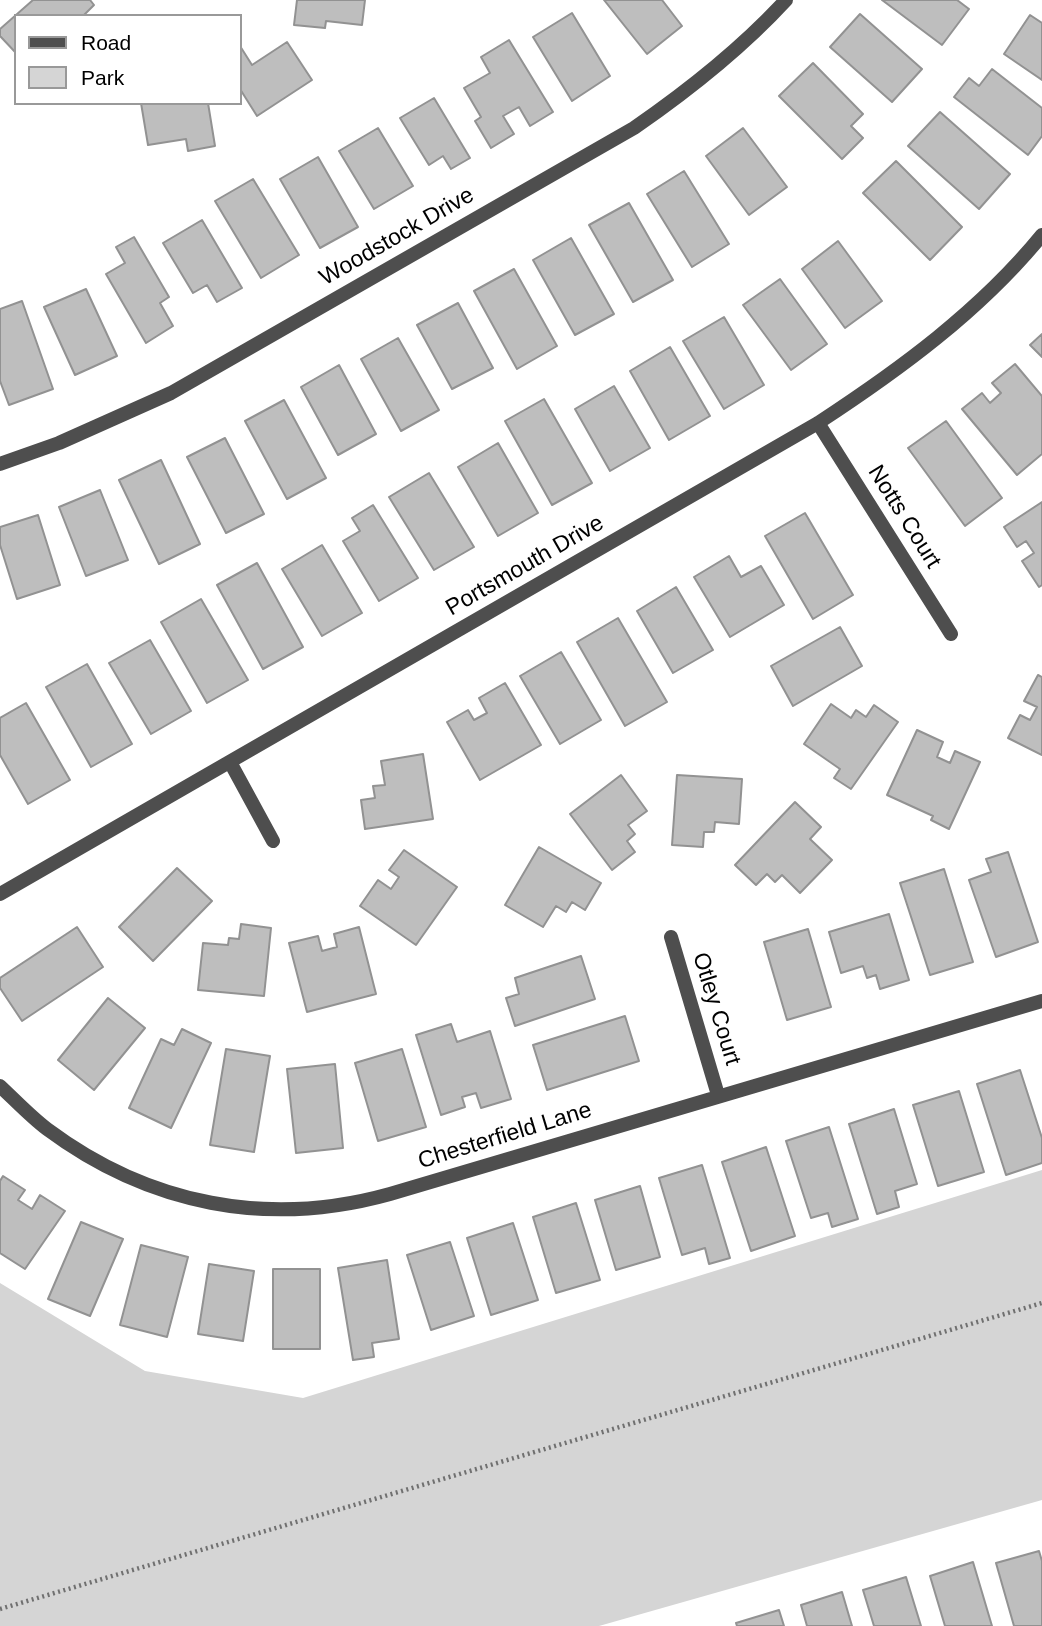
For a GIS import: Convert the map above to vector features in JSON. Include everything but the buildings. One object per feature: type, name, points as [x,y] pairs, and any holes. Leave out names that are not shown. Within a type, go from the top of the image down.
[{"type":"street","name":"Woodstock Drive","points":[[0,464],[71,438],[171,393],[634,128],[720,65],[786,0]]},
{"type":"street","name":"Portsmouth Drive","points":[[0,894],[818,423],[879,383],[931,342],[1026,255],[1042,235]]},
{"type":"street","name":"Notts Court","points":[[818,423],[951,634]]},
{"type":"street","points":[[230,762],[273,841]]},
{"type":"street","name":"Otley Court","points":[[671,936],[718,1095]]},
{"type":"street","name":"Chesterfield Lane","points":[[0,1086],[46,1128],[110,1168],[146,1184],[225,1206],[267,1211],[330,1208],[360,1202],[1042,1001]]},
{"type":"path","points":[[0,1609],[1042,1303]]},
{"type":"green space","points":[[1042,1170],[1042,1500],[599,1626],[0,1626],[0,1283],[145,1371],[303,1398]]}]
